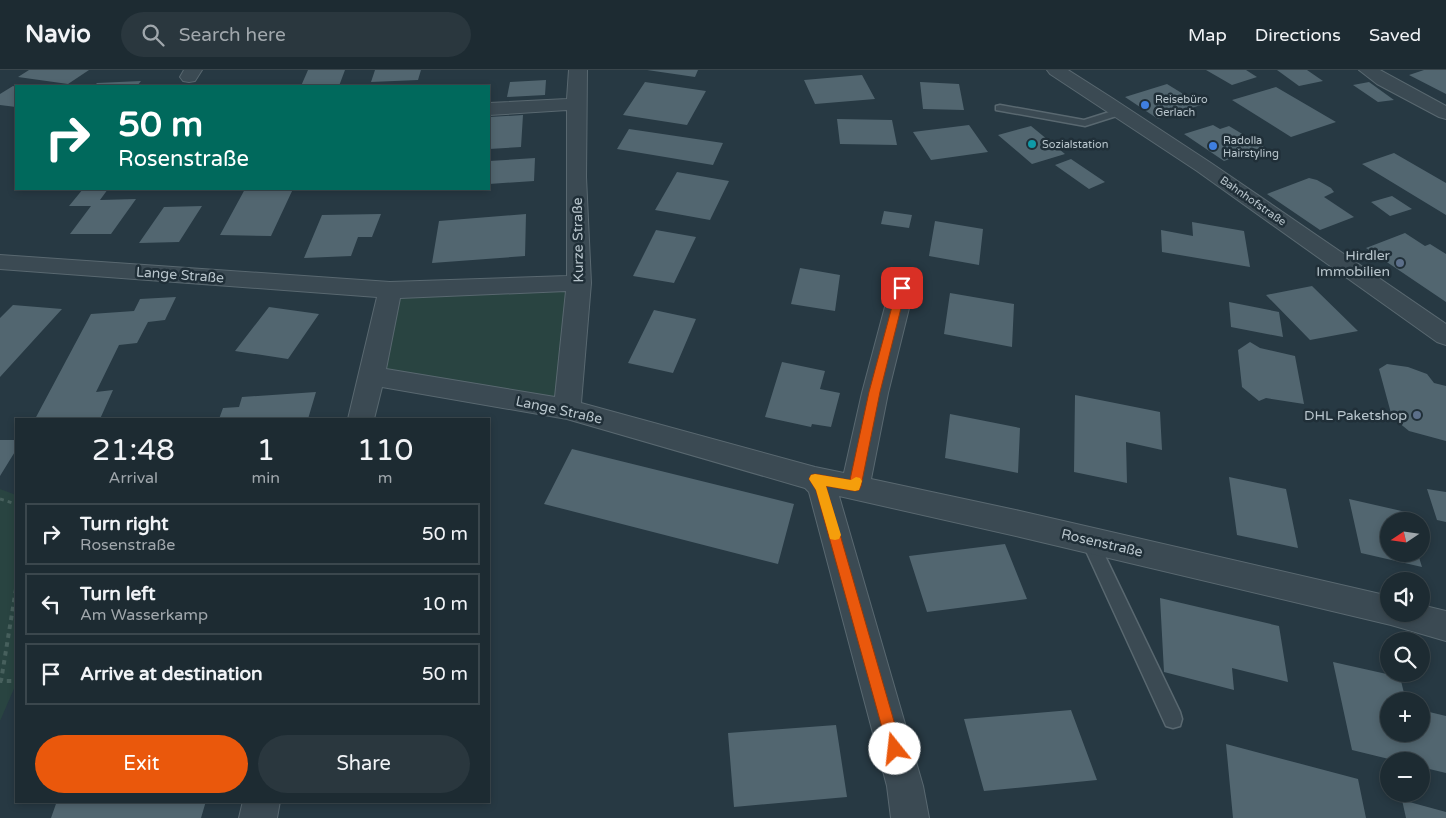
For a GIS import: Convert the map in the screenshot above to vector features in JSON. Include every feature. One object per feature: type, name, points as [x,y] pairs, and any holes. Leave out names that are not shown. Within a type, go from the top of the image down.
[{"type":"street","name":"Kurze Straße","points":[[567,409],[580,283],[576,104],[578,70]]},
{"type":"street","name":"Bahnhofstraße","points":[[1056,70],[1122,111],[1446,336]]},
{"type":"street","points":[[1368,70],[1383,80],[1446,113]]},
{"type":"street","points":[[490,109],[576,104]]},
{"type":"street","name":"Lange Straße","points":[[0,262],[390,290],[580,283]]},
{"type":"street","points":[[855,486],[875,392],[902,288]]},
{"type":"street","points":[[361,418],[390,290]]},
{"type":"street","name":"Lange Straße","points":[[372,376],[567,409],[818,483]]},
{"type":"street","points":[[818,483],[906,786],[910,818]]},
{"type":"street","name":"Rosenstraße","points":[[818,483],[855,486],[1380,609]]},
{"type":"street","points":[[1430,622],[1446,626]]},
{"type":"street","points":[[258,818],[262,803]]},
{"type":"lane","points":[[1000,108],[1086,123],[1122,111]]},
{"type":"lane","points":[[1090,540],[1173,719]]},
{"type":"path","points":[[0,499],[15,504]]},
{"type":"path","points":[[15,595],[1,681],[15,681]]},
{"type":"green space","points":[[574,286],[562,404],[377,372],[394,295]]},
{"type":"green space","points":[[0,489],[15,495],[15,686],[0,721]]},
{"type":"building","points":[[29,70],[89,70],[68,84],[18,77]]},
{"type":"building","points":[[308,70],[345,70],[339,85],[301,85]]},
{"type":"building","points":[[375,70],[421,70],[418,80],[371,82]]},
{"type":"building","points":[[647,70],[698,70],[695,77]]},
{"type":"building","points":[[1206,70],[1246,70],[1257,77],[1232,85]]},
{"type":"building","points":[[1277,70],[1307,70],[1323,81],[1299,86]]},
{"type":"building","points":[[1424,70],[1446,70],[1446,94],[1409,75]]},
{"type":"building","points":[[862,75],[875,99],[815,104],[804,80]]},
{"type":"building","points":[[546,80],[545,95],[507,97],[510,82]]},
{"type":"building","points":[[141,81],[138,85],[95,85],[97,83]]},
{"type":"building","points":[[645,82],[706,91],[687,125],[623,115]]},
{"type":"building","points":[[920,82],[959,84],[964,110],[923,109]]},
{"type":"building","points":[[1369,82],[1394,100],[1378,102],[1353,85]]},
{"type":"building","points":[[1167,84],[1201,105],[1158,119],[1125,97]]},
{"type":"building","points":[[15,87],[15,107],[0,105],[0,94]]},
{"type":"building","points":[[1276,87],[1336,122],[1291,137],[1232,100]]},
{"type":"building","points":[[523,115],[521,147],[490,149],[490,117]]},
{"type":"building","points":[[837,119],[892,120],[897,145],[840,144]]},
{"type":"building","points":[[969,125],[988,152],[931,160],[913,132]]},
{"type":"building","points":[[1213,125],[1220,129],[1229,126],[1264,147],[1224,161],[1184,134]]},
{"type":"building","name":"Sozialstation","points":[[1031,126],[1065,154],[1032,164],[998,135]]},
{"type":"building","points":[[629,129],[723,143],[713,165],[617,149]]},
{"type":"building","points":[[1394,153],[1446,183],[1446,215],[1362,164]]},
{"type":"building","points":[[535,158],[534,181],[490,184],[490,161]]},
{"type":"building","points":[[1071,159],[1105,182],[1089,189],[1055,165]]},
{"type":"building","points":[[677,172],[729,181],[710,220],[655,210]]},
{"type":"building","points":[[1309,178],[1331,188],[1334,192],[1324,197],[1354,217],[1320,230],[1267,194]]},
{"type":"building","points":[[82,190],[107,190],[100,200],[136,199],[111,234],[70,234],[91,206],[69,206]]},
{"type":"building","points":[[244,190],[293,190],[271,236],[220,235]]},
{"type":"building","points":[[1392,196],[1412,209],[1390,216],[1371,202]]},
{"type":"building","points":[[202,206],[179,242],[139,243],[164,207]]},
{"type":"building","points":[[884,211],[912,215],[909,228],[881,224]]},
{"type":"building","points":[[381,214],[372,237],[358,237],[351,256],[304,258],[322,215]]},
{"type":"building","points":[[526,214],[525,256],[432,263],[439,221]]},
{"type":"building","points":[[935,221],[983,229],[979,265],[929,256]]},
{"type":"building","points":[[1192,222],[1244,231],[1250,267],[1162,252],[1161,230],[1193,236]]},
{"type":"building","points":[[656,230],[696,237],[674,283],[633,276]]},
{"type":"building","points":[[1405,233],[1425,246],[1430,244],[1446,254],[1446,302],[1366,248]]},
{"type":"building","points":[[800,268],[840,275],[835,311],[791,304]]},
{"type":"building","points":[[1312,286],[1358,331],[1310,340],[1266,295]]},
{"type":"building","points":[[950,293],[1014,304],[1012,347],[944,334]]},
{"type":"building","points":[[176,297],[165,320],[148,322],[137,343],[119,345],[96,392],[113,390],[100,418],[36,418],[91,314],[134,311],[140,299]]},
{"type":"building","points":[[1229,302],[1279,312],[1283,337],[1231,327]]},
{"type":"building","points":[[13,305],[62,309],[0,377],[0,318]]},
{"type":"building","points":[[269,307],[319,314],[288,359],[235,351]]},
{"type":"building","points":[[654,310],[696,319],[673,373],[628,363]]},
{"type":"building","points":[[1250,342],[1260,348],[1295,356],[1304,404],[1266,398],[1259,401],[1242,387],[1238,350]]},
{"type":"building","points":[[782,362],[825,371],[820,389],[840,393],[831,427],[812,424],[811,427],[765,417]]},
{"type":"building","points":[[1387,364],[1408,367],[1427,374],[1434,383],[1446,386],[1446,441],[1409,431],[1392,417],[1379,369]]},
{"type":"building","points":[[316,392],[308,418],[219,418],[223,408],[239,407],[242,397]]},
{"type":"building","points":[[1075,395],[1160,412],[1162,450],[1126,442],[1127,483],[1074,472]]},
{"type":"building","points":[[950,414],[1020,428],[1018,473],[945,458]]},
{"type":"building","points":[[0,440],[15,440],[15,452],[0,476]]},
{"type":"building","points":[[572,449],[794,504],[778,564],[544,504]]},
{"type":"building","points":[[1229,477],[1286,489],[1298,548],[1237,535]]},
{"type":"building","points":[[1427,489],[1446,492],[1446,522],[1437,520]]},
{"type":"building","points":[[1349,499],[1406,512],[1380,512],[1380,557],[1361,553]]},
{"type":"building","points":[[1005,544],[1027,599],[927,612],[909,556]]},
{"type":"building","points":[[1400,562],[1420,562],[1422,567]]},
{"type":"building","points":[[1160,598],[1279,626],[1288,682],[1232,668],[1234,690],[1164,672]]},
{"type":"building","points":[[1333,662],[1380,673],[1380,682],[1401,682],[1404,692],[1380,692],[1380,742],[1430,742],[1430,712],[1446,716],[1446,773],[1430,769],[1430,752],[1380,752],[1380,757],[1352,750]]},
{"type":"building","points":[[1071,710],[1097,780],[984,791],[964,719]]},
{"type":"building","points":[[836,725],[847,797],[734,807],[728,733]]},
{"type":"building","points":[[1226,744],[1358,779],[1366,818],[1233,818]]},
{"type":"building","points":[[1402,802],[1409,802],[1446,812],[1446,818],[1406,818]]},
{"type":"building","points":[[56,803],[205,803],[201,818],[51,818]]},
{"type":"slow traffic","points":[[835,535],[822,488],[815,479],[855,486],[856,481]]},
{"type":"place","name":"Reisebüro Gerlach","points":[[1145,105]]},
{"type":"place","name":"Sozialstation","points":[[1032,144]]},
{"type":"place","name":"Radolla Hairstyling","points":[[1213,146]]},
{"type":"place","name":"Hirdler Immobilien","points":[[1400,263]]},
{"type":"place","name":"DHL Paketshop","points":[[1417,415]]},
{"type":"route","points":[[895,749],[822,488],[815,479],[855,486],[875,392],[902,288]]}]
